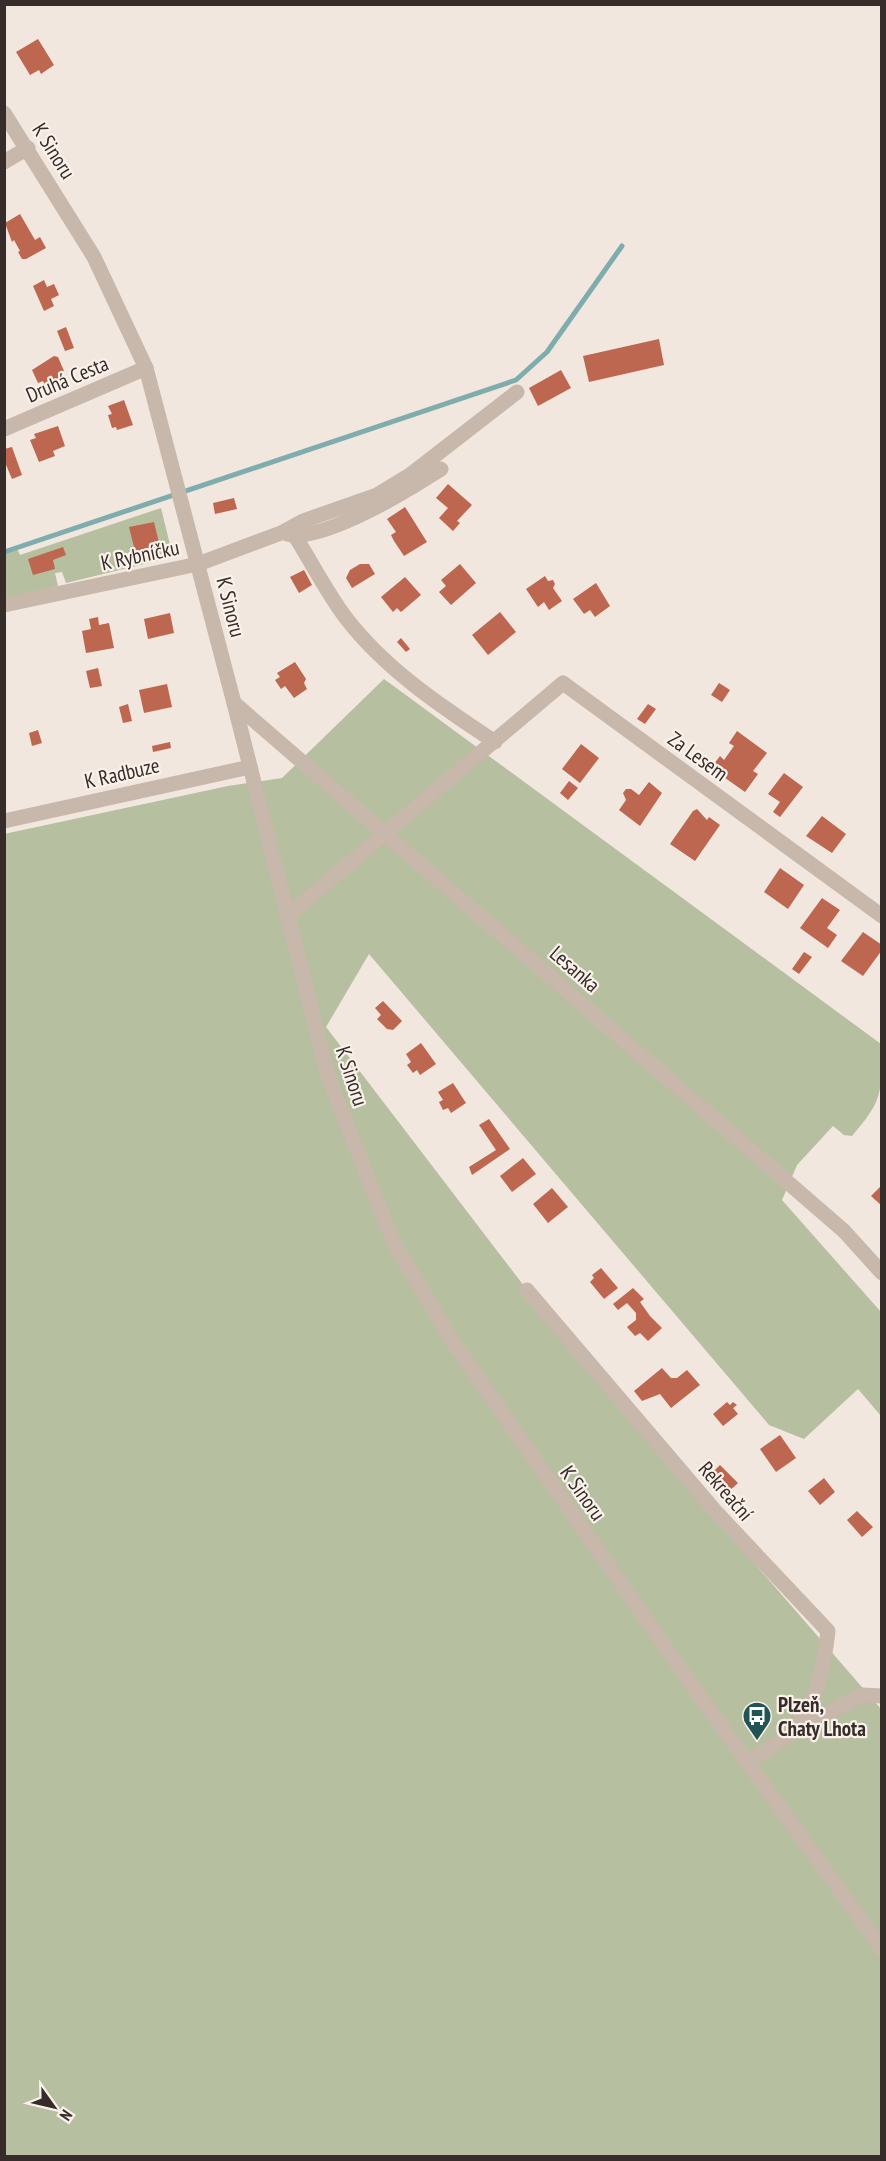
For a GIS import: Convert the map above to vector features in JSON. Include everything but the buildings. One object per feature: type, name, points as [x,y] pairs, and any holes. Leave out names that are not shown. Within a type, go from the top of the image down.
[{"type":"street","name":"K Sinoru","points":[[4,113],[28,148],[94,257],[146,368],[234,702],[328,1079],[393,1241],[453,1342],[682,1672],[882,1948]]},
{"type":"street","points":[[4,162],[28,148]]},
{"type":"street","name":"Druhá Cesta","points":[[4,429],[146,368]]},
{"type":"street","name":"K Rybníčku","points":[[288,534],[303,521],[376,495],[410,475],[517,392]]},
{"type":"street","name":"K Rybníčku","points":[[4,606],[198,564],[288,534],[304,535],[368,511],[403,494],[441,469]]},
{"type":"street","points":[[288,534],[346,618],[362,635],[415,686],[495,742]]},
{"type":"street","name":"Za Lesem","points":[[286,917],[386,835],[563,683],[882,916]]},
{"type":"street","name":"Lesanka","points":[[234,702],[844,1231],[882,1274]]},
{"type":"street","name":"K Radbuze","points":[[4,821],[250,767]]},
{"type":"street","name":"Rekreační","points":[[527,1290],[717,1513],[828,1631],[821,1678],[809,1705],[792,1733]]},
{"type":"street","name":"Rekreační","points":[[748,1762],[792,1733],[862,1695],[882,1696]]},
{"type":"green space","points":[[161,508],[173,557],[66,583],[62,572],[55,573],[58,586],[5,599],[4,550],[16,546],[20,555]]},
{"type":"green space","points":[[384,679],[881,1044],[881,1084],[876,1103],[852,1136],[844,1135],[833,1126],[797,1165],[782,1200],[881,1312],[881,1416],[858,1389],[804,1439],[769,1425],[369,954],[326,1027],[602,1388],[881,1709],[881,2156],[5,2156],[4,834],[228,786],[282,778]]},
{"type":"waterway","points":[[4,552],[516,380],[547,352],[622,246]]},
{"type":"place","name":"Plzeň, Chaty Lhota","points":[[757,1742]]}]
